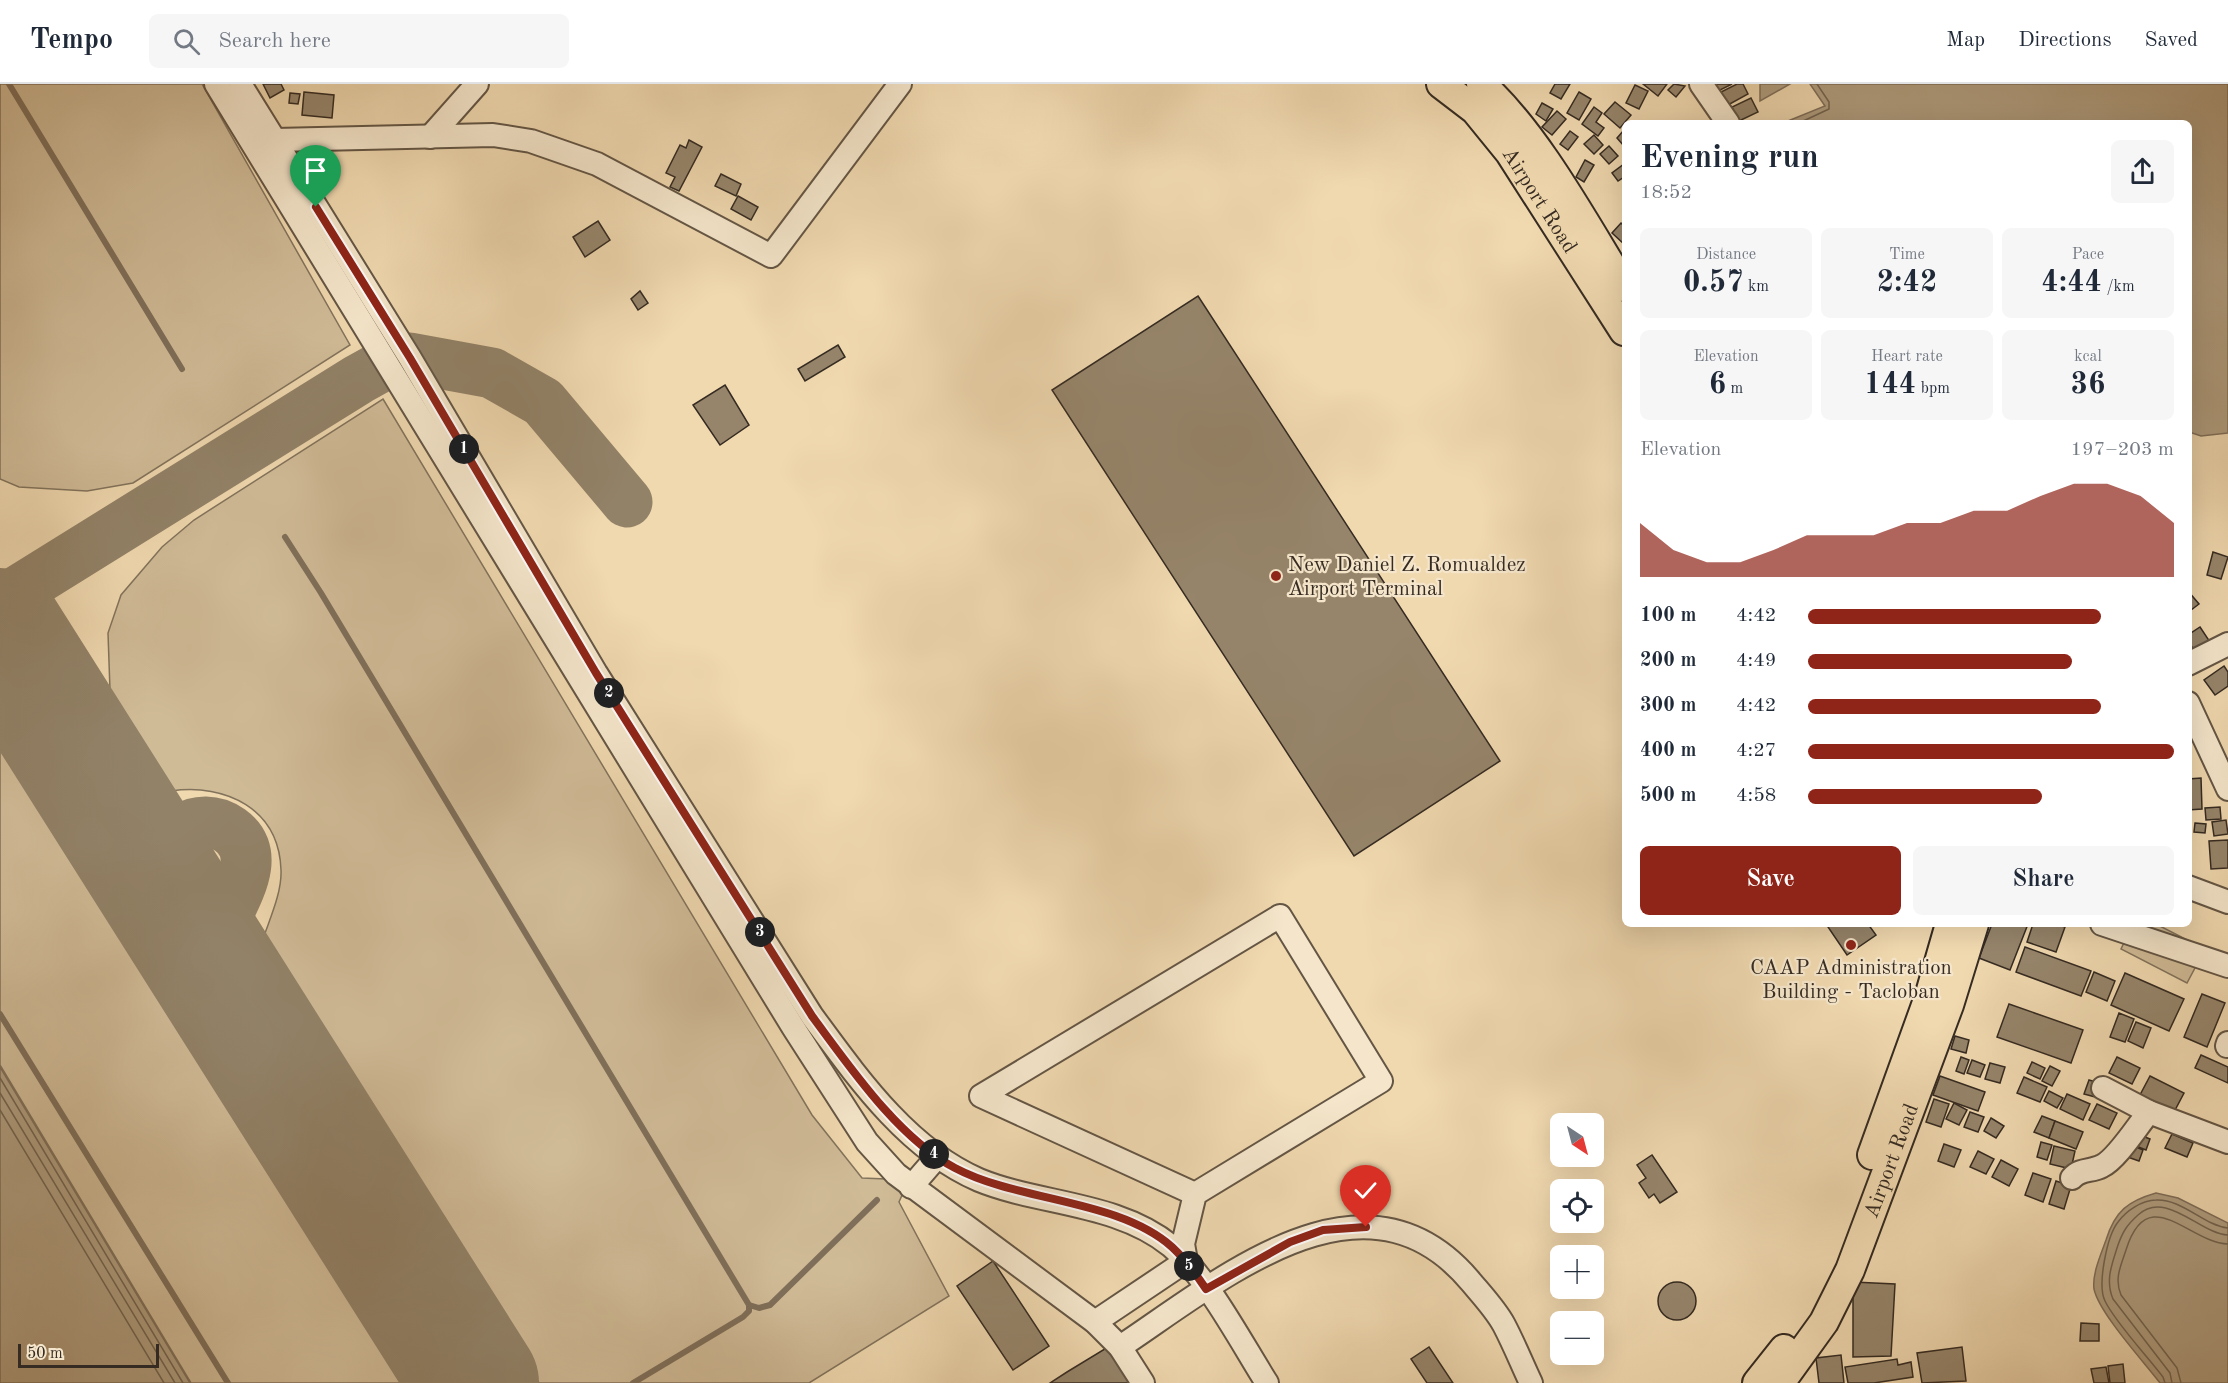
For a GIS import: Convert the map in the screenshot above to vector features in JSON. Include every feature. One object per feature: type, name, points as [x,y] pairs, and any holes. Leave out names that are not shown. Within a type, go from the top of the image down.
[{"type":"main road","name":"Airport Road","points":[[1441,84],[1475,110],[1510,153],[1622,328]]},
{"type":"main road","name":"Airport Road","points":[[1481,84],[1494,96],[1530,143],[1622,284]]},
{"type":"main road","name":"Airport Road","points":[[1757,1383],[1808,1313],[1833,1264],[1929,997],[1949,927]]},
{"type":"main road","name":"Airport Road","points":[[1780,1383],[1824,1322],[1850,1270],[1949,1005],[1973,927]]},
{"type":"street","points":[[216,84],[297,220],[588,677],[803,1022],[867,1142],[911,1187],[1095,1322],[1120,1347],[1143,1383]]},
{"type":"street","points":[[240,84],[410,358],[588,677]]},
{"type":"street","points":[[430,137],[477,84]]},
{"type":"street","points":[[275,140],[493,135],[558,149],[597,165],[771,256],[900,84]]},
{"type":"street","points":[[1701,84],[1726,120]]},
{"type":"street","points":[[297,220],[316,207]]},
{"type":"street","points":[[2192,662],[2228,644]]},
{"type":"street","points":[[2192,712],[2228,789]]},
{"type":"street","points":[[2192,888],[2228,902]]},
{"type":"street","points":[[1186,1261],[1183,1244],[1195,1194],[1381,1081],[1280,916],[981,1096],[1195,1194]]},
{"type":"street","points":[[2111,927],[2228,966]]},
{"type":"street","points":[[803,1022],[937,1157],[980,1180],[1059,1201],[1137,1226],[1156,1235],[1186,1261],[1267,1383]]},
{"type":"street","points":[[2103,1088],[2149,1112],[2228,1142]]},
{"type":"street","points":[[2072,1178],[2084,1170],[2101,1167],[2110,1161],[2149,1112]]},
{"type":"street","points":[[911,1187],[937,1157]]},
{"type":"street","points":[[1120,1347],[1206,1289],[1290,1242],[1323,1230],[1388,1228],[1410,1234],[1431,1245],[1458,1266],[1503,1323],[1531,1383]]},
{"type":"street","points":[[1095,1322],[1186,1261]]},
{"type":"shaded area","points":[[0,84],[202,84],[350,345],[133,483],[87,491],[19,487],[0,479]]},
{"type":"shaded area","points":[[383,399],[812,1115],[862,1178],[886,1179],[903,1193],[899,1202],[949,1296],[809,1383],[539,1383],[264,936],[276,903],[281,878],[278,849],[271,831],[260,816],[229,796],[211,791],[171,791],[110,690],[108,633],[121,595],[162,547],[194,520]]},
{"type":"shaded area","points":[[0,744],[402,1383],[191,1383],[0,1065]]},
{"type":"shaded area","points":[[2132,927],[2162,927],[2205,949],[2187,983],[2121,949]]},
{"type":"water","points":[[1760,84],[1790,84],[1760,101]]},
{"type":"water","points":[[1810,84],[2228,84],[2228,433],[2201,436],[2192,433],[2192,120],[1790,120],[1825,106]]},
{"type":"water","points":[[0,1067],[190,1383],[0,1383]]},
{"type":"water","points":[[2156,1193],[2178,1198],[2228,1223],[2228,1383],[2160,1383],[2113,1324],[2094,1289],[2099,1258],[2118,1214],[2130,1204]]},
{"type":"building","points":[[263,84],[281,84],[284,90],[270,98]]},
{"type":"building","points":[[1555,84],[1570,84],[1561,99],[1550,93]]},
{"type":"building","points":[[1643,84],[1667,84],[1658,96]]},
{"type":"building","points":[[1674,84],[1685,86],[1676,97],[1668,90]]},
{"type":"building","points":[[1712,84],[1732,84],[1716,92]]},
{"type":"building","points":[[1737,84],[1743,84],[1748,94],[1728,105],[1721,92]]},
{"type":"building","points":[[1635,85],[1648,91],[1639,109],[1626,103]]},
{"type":"building","points":[[304,92],[334,95],[332,118],[302,115]]},
{"type":"building","points":[[1579,92],[1591,99],[1579,120],[1567,113]]},
{"type":"building","points":[[290,93],[300,94],[298,104],[289,103]]},
{"type":"building","points":[[1751,98],[1758,112],[1738,120],[1732,107]]},
{"type":"building","points":[[1615,102],[1631,115],[1627,120],[1622,120],[1620,128],[1604,114]]},
{"type":"building","points":[[1542,103],[1553,109],[1546,121],[1536,114]]},
{"type":"building","points":[[1594,107],[1602,113],[1596,122],[1604,128],[1598,136],[1582,124]]},
{"type":"building","points":[[1557,111],[1566,119],[1552,135],[1542,127]]},
{"type":"building","points":[[1570,131],[1578,137],[1568,150],[1560,144]]},
{"type":"building","points":[[1622,132],[1622,144],[1617,138]]},
{"type":"building","points":[[1594,135],[1603,145],[1594,154],[1584,144]]},
{"type":"building","points":[[689,140],[702,147],[679,191],[670,187],[675,177],[666,173],[680,145],[686,148]]},
{"type":"building","points":[[1609,146],[1618,156],[1609,164],[1600,154]]},
{"type":"building","points":[[1585,160],[1594,165],[1584,182],[1576,177]]},
{"type":"building","points":[[1622,166],[1622,178],[1618,181],[1612,173]]},
{"type":"building","points":[[721,174],[741,184],[736,196],[715,186]]},
{"type":"building","points":[[738,196],[758,207],[751,220],[731,209]]},
{"type":"building","points":[[598,221],[610,240],[585,257],[573,237]]},
{"type":"building","points":[[1621,223],[1622,242],[1612,233]]},
{"type":"building","points":[[640,291],[648,303],[638,310],[631,299]]},
{"type":"building","name":"New Daniel Z. Romualdez Airport Terminal","points":[[1198,296],[1500,761],[1354,856],[1052,390]]},
{"type":"building","points":[[838,345],[845,357],[805,381],[798,369]]},
{"type":"building","points":[[725,385],[749,425],[720,445],[693,405]]},
{"type":"building","points":[[2213,552],[2228,557],[2221,579],[2207,575]]},
{"type":"building","points":[[2192,596],[2199,604],[2192,609]]},
{"type":"building","points":[[2200,627],[2210,642],[2195,652],[2192,647],[2192,632]]},
{"type":"building","points":[[2224,666],[2228,672],[2228,686],[2215,695],[2204,680]]},
{"type":"building","points":[[2201,778],[2202,809],[2192,810],[2192,779]]},
{"type":"building","points":[[2220,807],[2221,819],[2206,820],[2205,808]]},
{"type":"building","points":[[2226,820],[2228,834],[2214,836],[2212,822]]},
{"type":"building","points":[[2195,823],[2206,824],[2205,833],[2194,832]]},
{"type":"building","points":[[2228,840],[2228,868],[2211,869],[2209,841]]},
{"type":"building","name":"CAAP Administration Building - Tacloban","points":[[1828,927],[1870,927],[1876,935],[1847,955]]},
{"type":"building","points":[[1991,927],[2027,927],[2010,970],[1979,958]]},
{"type":"building","points":[[2032,927],[2065,927],[2056,952],[2027,942]]},
{"type":"building","points":[[2025,947],[2091,971],[2081,996],[2016,972]]},
{"type":"building","points":[[2094,972],[2115,981],[2107,1001],[2086,992]]},
{"type":"building","points":[[2125,973],[2184,999],[2169,1031],[2111,1005]]},
{"type":"building","points":[[2202,994],[2225,1003],[2207,1047],[2184,1037]]},
{"type":"building","points":[[2009,1004],[2083,1030],[2071,1063],[1997,1037]]},
{"type":"building","points":[[2119,1013],[2134,1019],[2125,1042],[2110,1037]]},
{"type":"building","points":[[2136,1022],[2151,1028],[2143,1048],[2128,1041]]},
{"type":"building","points":[[1955,1036],[1969,1040],[1966,1053],[1951,1049]]},
{"type":"building","points":[[2201,1055],[2228,1067],[2228,1083],[2195,1068]]},
{"type":"building","points":[[1961,1057],[1969,1060],[1964,1074],[1956,1071]]},
{"type":"building","points":[[2117,1057],[2140,1068],[2132,1084],[2109,1073]]},
{"type":"building","points":[[1972,1060],[1985,1065],[1980,1077],[1967,1073]]},
{"type":"building","points":[[2032,1062],[2045,1068],[2040,1079],[2027,1073]]},
{"type":"building","points":[[1990,1063],[2005,1067],[2000,1083],[1985,1079]]},
{"type":"building","points":[[2050,1066],[2060,1071],[2052,1086],[2042,1081]]},
{"type":"building","points":[[1940,1076],[1985,1092],[1978,1111],[1933,1095]]},
{"type":"building","points":[[2150,1076],[2184,1093],[2174,1112],[2140,1095]]},
{"type":"building","points":[[2024,1077],[2047,1087],[2040,1102],[2017,1093]]},
{"type":"building","points":[[2089,1080],[2103,1084],[2099,1098],[2084,1094]]},
{"type":"building","points":[[2049,1091],[2063,1098],[2057,1108],[2044,1101]]},
{"type":"building","points":[[2067,1094],[2090,1104],[2083,1120],[2060,1109]]},
{"type":"building","points":[[1934,1099],[1949,1104],[1941,1127],[1926,1122]]},
{"type":"building","points":[[1954,1103],[1967,1110],[1959,1125],[1946,1119]]},
{"type":"building","points":[[2097,1104],[2117,1113],[2109,1129],[2089,1120]]},
{"type":"building","points":[[1970,1112],[1984,1117],[1978,1132],[1964,1127]]},
{"type":"building","points":[[2042,1116],[2055,1121],[2049,1138],[2034,1132]]},
{"type":"building","points":[[1991,1118],[2004,1126],[1996,1138],[1984,1131]]},
{"type":"building","points":[[2055,1121],[2083,1132],[2076,1149],[2049,1138]]},
{"type":"building","points":[[2135,1133],[2150,1139],[2146,1150],[2131,1144]]},
{"type":"building","points":[[2172,1134],[2193,1143],[2187,1157],[2165,1148]]},
{"type":"building","points":[[2041,1142],[2052,1145],[2047,1160],[2037,1157]]},
{"type":"building","points":[[2127,1143],[2143,1150],[2139,1161],[2122,1155]]},
{"type":"building","points":[[1944,1144],[1961,1150],[1954,1167],[1938,1161]]},
{"type":"building","points":[[2054,1146],[2075,1151],[2071,1169],[2050,1164]]},
{"type":"building","points":[[1978,1151],[1994,1159],[1986,1174],[1970,1167]]},
{"type":"building","points":[[1652,1155],[1677,1192],[1660,1203],[1654,1194],[1649,1198],[1639,1183],[1646,1178],[1637,1165]]},
{"type":"building","points":[[2001,1160],[2018,1169],[2009,1186],[1992,1177]]},
{"type":"building","points":[[2033,1173],[2051,1179],[2043,1202],[2025,1195]]},
{"type":"building","points":[[2056,1181],[2071,1186],[2064,1209],[2049,1204]]},
{"type":"building","points":[[993,1261],[1049,1346],[1013,1370],[957,1286]]},
{"type":"building","points":[[1677,1282],[1690,1288],[1696,1301],[1690,1314],[1677,1320],[1664,1314],[1658,1301],[1664,1288]]},
{"type":"building","points":[[1853,1282],[1895,1284],[1891,1356],[1853,1357]]},
{"type":"building","points":[[2081,1323],[2099,1324],[2099,1341],[2080,1341]]},
{"type":"building","points":[[1108,1347],[1131,1383],[1050,1383],[1067,1372]]},
{"type":"building","points":[[1429,1347],[1453,1383],[1427,1383],[1411,1359]]},
{"type":"building","points":[[1962,1347],[1966,1381],[1922,1383],[1917,1353]]},
{"type":"building","points":[[1841,1355],[1844,1383],[1819,1383],[1816,1358]]},
{"type":"building","points":[[1897,1359],[1898,1365],[1911,1362],[1913,1377],[1874,1383],[1848,1383],[1845,1367]]},
{"type":"building","points":[[2123,1364],[2125,1383],[2110,1383],[2108,1366]]},
{"type":"building","points":[[2106,1367],[2109,1383],[2094,1383],[2091,1369]]},
{"type":"waterway","points":[[9,84],[182,369]]},
{"type":"waterway","points":[[285,537],[321,593],[749,1305],[749,1311],[743,1317],[633,1383]]},
{"type":"waterway","points":[[0,1014],[228,1383]]},
{"type":"waterway","points":[[749,1305],[759,1308],[770,1305],[877,1200]]},
{"type":"taxiway","points":[[0,602],[359,379],[386,364],[410,358],[492,373],[543,402],[627,502]]},
{"type":"taxiway","points":[[174,906],[162,871],[167,846],[174,836],[183,828],[206,822],[218,824],[230,830],[241,841],[246,854],[246,867],[218,939],[216,972]]},
{"type":"runway","points":[[0,632],[475,1383]]},
{"type":"place","name":"New Daniel Z. Romualdez Airport Terminal","points":[[1276,576]]},
{"type":"place","name":"CAAP Administration Building - Tacloban","points":[[1851,945]]},
{"type":"route","points":[[316,207],[410,358],[596,673],[812,1016],[845,1060],[903,1127],[937,1157],[980,1180],[1107,1215],[1156,1235],[1186,1261],[1206,1289],[1290,1242],[1323,1230],[1366,1227]]}]
